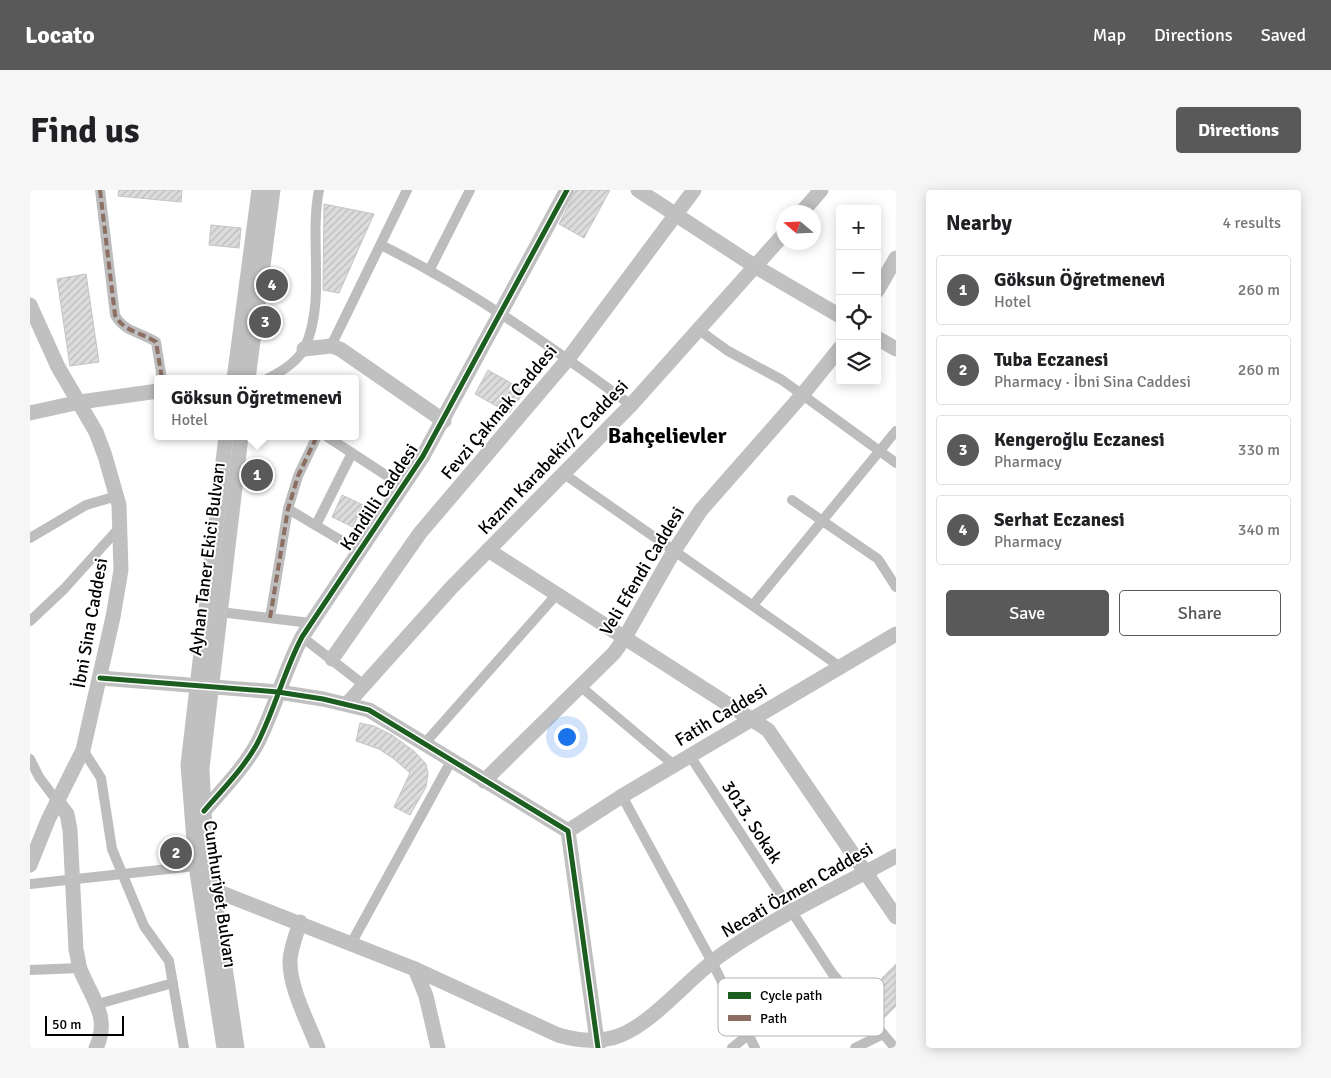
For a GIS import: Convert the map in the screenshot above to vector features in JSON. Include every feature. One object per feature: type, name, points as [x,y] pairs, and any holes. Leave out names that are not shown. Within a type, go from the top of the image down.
[{"type":"street","points":[[100,190],[101,211],[115,315],[122,325],[129,330],[156,342],[161,375]]},
{"type":"street","points":[[235,375],[259,190]]},
{"type":"street","points":[[249,375],[273,190]]},
{"type":"street","points":[[273,375],[292,363],[304,349],[313,317],[319,190]]},
{"type":"street","points":[[331,346],[407,190]]},
{"type":"street","points":[[430,269],[470,190]]},
{"type":"street","name":"Kandilli Caddesi","points":[[204,811],[247,759],[270,716],[291,658],[302,637],[404,487],[444,421],[567,190]]},
{"type":"street","points":[[638,190],[756,266],[836,314]]},
{"type":"street","name":"Fevzi Çakmak Caddesi","points":[[332,659],[420,533],[568,359],[694,190]]},
{"type":"street","points":[[808,205],[821,190]]},
{"type":"street","name":"Kazım Karabekir/2 Caddesi","points":[[347,704],[451,588],[631,405],[776,243]]},
{"type":"street","points":[[381,245],[430,269],[502,312],[631,405]]},
{"type":"street","points":[[881,285],[896,258]]},
{"type":"street","name":"İbni Sina Caddesi","points":[[30,305],[58,366],[80,402],[105,456],[117,496],[121,570],[100,678],[83,750],[57,801],[30,864]]},
{"type":"street","points":[[699,330],[728,351],[803,394],[896,463]]},
{"type":"street","points":[[880,340],[896,349]]},
{"type":"street","points":[[304,349],[331,346],[340,349],[444,421]]},
{"type":"street","name":"Veli Efendi Caddesi","points":[[484,781],[580,686],[624,639],[674,551],[700,510],[803,394],[836,353]]},
{"type":"street","points":[[30,413],[80,402],[154,392]]},
{"type":"street","points":[[753,605],[896,431]]},
{"type":"street","name":"Ayhan Taner Ekici Bulvarı","points":[[204,686],[226,440]]},
{"type":"street","name":"Ayhan Taner Ekici Bulvarı","points":[[204,686],[220,612],[240,440]]},
{"type":"street","points":[[270,618],[288,509],[298,476],[315,440]]},
{"type":"street","points":[[332,440],[404,487]]},
{"type":"street","points":[[316,525],[352,453]]},
{"type":"street","points":[[564,474],[839,666]]},
{"type":"street","points":[[30,538],[86,505],[117,496]]},
{"type":"street","points":[[792,500],[878,559],[896,587]]},
{"type":"street","points":[[288,509],[359,551]]},
{"type":"street","points":[[30,621],[64,589],[120,527]]},
{"type":"street","points":[[488,550],[624,639],[753,718],[768,730],[786,754],[864,874],[896,917]]},
{"type":"street","points":[[425,743],[556,594]]},
{"type":"street","points":[[220,612],[310,623]]},
{"type":"street","name":"Fatih Caddesi","points":[[568,831],[622,796],[896,634]]},
{"type":"street","points":[[302,637],[364,685]]},
{"type":"street","points":[[100,678],[278,692],[347,704],[381,717],[568,831],[597,1044]]},
{"type":"street","name":"Cumhuriyet Bulvarı","points":[[204,686],[204,811],[237,1048]]},
{"type":"street","name":"Cumhuriyet Bulvarı","points":[[204,686],[188,765],[196,866],[224,1048]]},
{"type":"street","points":[[580,686],[674,765]]},
{"type":"street","points":[[83,750],[101,778],[108,835],[122,874],[144,926],[169,961],[184,1048]]},
{"type":"street","name":"3013. Sokak","points":[[690,756],[836,978]]},
{"type":"street","points":[[30,759],[39,777],[67,814],[69,822],[74,879],[76,950],[80,968],[98,1004],[102,1021],[100,1040],[96,1048]]},
{"type":"street","points":[[352,942],[451,761]]},
{"type":"street","points":[[622,796],[720,978]]},
{"type":"street","name":"Necati Özmen Caddesi","points":[[214,890],[415,968],[558,1035],[597,1044],[638,1027],[712,962],[791,911],[896,856]]},
{"type":"street","points":[[30,884],[196,866]]},
{"type":"street","points":[[300,922],[292,945],[290,967],[294,987],[318,1048]]},
{"type":"street","points":[[30,970],[80,968]]},
{"type":"street","points":[[415,968],[426,996],[438,1048]]},
{"type":"street","points":[[98,1004],[173,983]]},
{"type":"street","name":"3013. Sokak","points":[[884,1035],[895,1048]]},
{"type":"street","points":[[732,1048],[747,1036]]},
{"type":"street","points":[[749,1036],[755,1048]]},
{"type":"street","points":[[855,1048],[879,1036]]},
{"type":"building","points":[[119,190],[182,190],[181,202],[118,196]]},
{"type":"building","points":[[576,190],[610,190],[584,238],[559,224]]},
{"type":"building","points":[[324,204],[374,214],[339,293],[323,290]]},
{"type":"building","points":[[211,225],[241,228],[239,248],[209,245]]},
{"type":"building","points":[[86,274],[99,362],[70,366],[57,279]]},
{"type":"building","points":[[488,370],[525,391],[509,413],[475,394]]},
{"type":"building","points":[[342,495],[363,505],[353,527],[332,517]]},
{"type":"building","points":[[360,723],[374,726],[392,735],[415,752],[426,764],[428,774],[426,787],[410,815],[394,807],[410,773],[379,749],[356,741]]},
{"type":"building","points":[[896,964],[896,1006],[884,1018],[884,978],[882,978]]},
{"type":"marked path","points":[[100,190],[115,315],[123,325],[156,342],[161,375]]},
{"type":"marked path","points":[[270,618],[288,509],[298,476],[315,440]]},
{"type":"cycle path","points":[[204,811],[239,771],[257,744],[302,637],[423,456],[567,190]]},
{"type":"cycle path","points":[[100,678],[278,692],[323,699],[369,710],[568,831],[598,1048]]},
{"type":"place","name":"Serhat Eczanesi","points":[[272,285]]},
{"type":"place","name":"Kengeroğlu Eczanesi","points":[[265,322]]},
{"type":"place","name":"Göksun Öğretmenevi","points":[[257,475]]},
{"type":"place","name":"Tuba Eczanesi","points":[[176,853]]},
{"type":"district","name":"Bahçelievler","points":[[667,435]]}]
